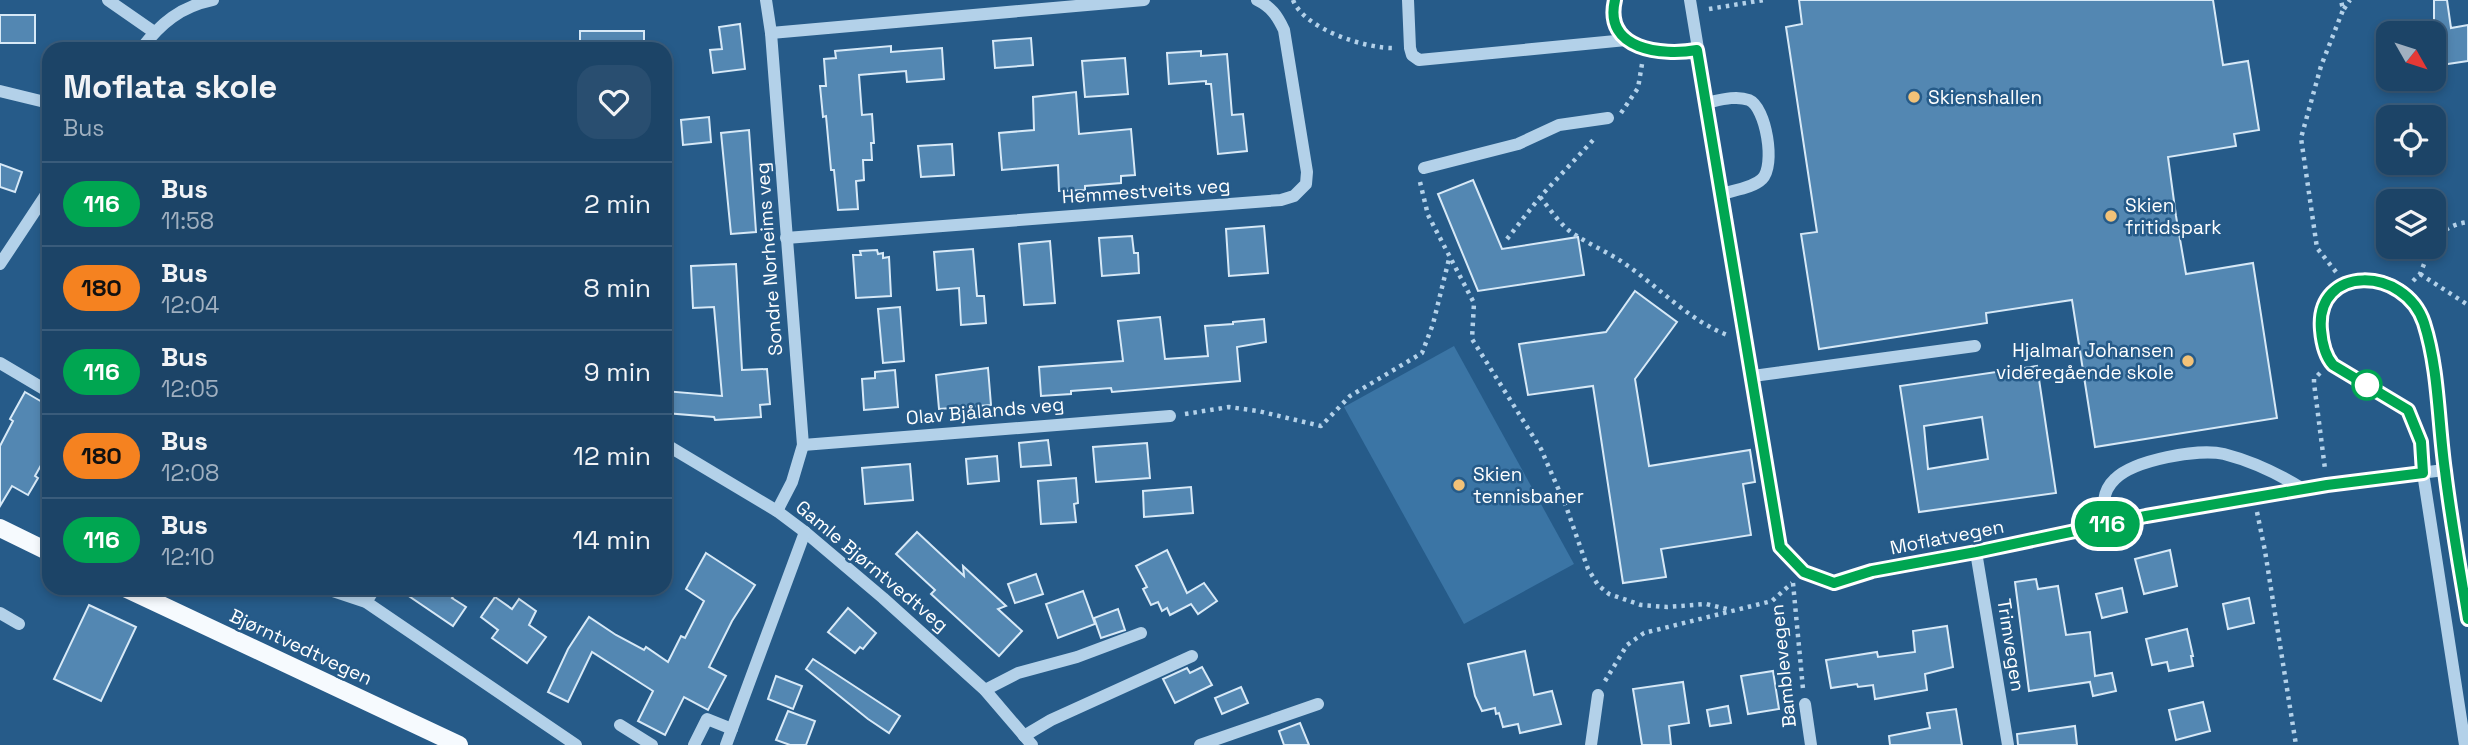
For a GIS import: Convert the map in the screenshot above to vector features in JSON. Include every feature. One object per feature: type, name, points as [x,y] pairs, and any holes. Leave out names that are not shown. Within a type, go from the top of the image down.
[{"type":"main road","points":[[0,528],[42,549]]},
{"type":"main road","name":"Bjørntvedtvegen","points":[[140,595],[459,745]]},
{"type":"street","points":[[108,0],[154,32]]},
{"type":"street","points":[[146,42],[179,11],[213,0]]},
{"type":"street","name":"Sondre Norheims veg","points":[[766,0],[771,33],[803,445],[792,482],[777,511]]},
{"type":"street","points":[[771,33],[1144,0]]},
{"type":"street","name":"Hemmestveits veg","points":[[786,238],[1254,202],[1294,196],[1301,192],[1306,184],[1307,172],[1284,30],[1269,6],[1256,0]]},
{"type":"street","points":[[1408,0],[1410,48],[1412,55],[1419,60],[1626,40]]},
{"type":"street","points":[[1615,0],[1612,14],[1617,29],[1626,40],[1640,48],[1681,53],[1697,50]]},
{"type":"street","name":"Moflatvegen","points":[[1692,6],[1697,50],[1748,342],[1780,547],[1804,572],[1834,583],[1872,571],[2105,524],[2303,489],[2444,470]]},
{"type":"street","points":[[0,91],[42,101]]},
{"type":"street","points":[[1706,103],[1737,97],[1756,106],[1761,114],[1770,163],[1762,179],[1722,194]]},
{"type":"street","points":[[1424,168],[1518,144],[1559,125],[1608,118]]},
{"type":"street","points":[[0,264],[42,201]]},
{"type":"street","points":[[2465,745],[2464,699],[2423,473],[2421,442],[2408,410],[2331,363],[2322,338],[2321,314],[2329,298],[2345,284],[2368,279],[2402,291],[2417,307],[2426,331],[2437,396],[2444,470],[2468,620]]},
{"type":"street","points":[[1753,376],[1975,346]]},
{"type":"street","points":[[0,363],[42,387]]},
{"type":"street","name":"Olav Bjålands veg","points":[[803,445],[1170,416]]},
{"type":"street","name":"Gamle Bjørntvedtveg","points":[[672,448],[777,511],[805,533],[883,598],[985,690],[1028,740]]},
{"type":"street","points":[[2105,524],[2103,502],[2115,478],[2134,467],[2196,452],[2222,454],[2282,476],[2303,489]]},
{"type":"street","points":[[726,745],[805,533]]},
{"type":"street","name":"Trimvegen","points":[[1976,552],[2008,745]]},
{"type":"street","points":[[345,595],[366,602],[576,745]]},
{"type":"street","points":[[366,602],[370,595]]},
{"type":"street","points":[[0,613],[19,624]]},
{"type":"street","points":[[985,690],[1018,673],[1077,657],[1141,633]]},
{"type":"street","points":[[1028,740],[1051,720],[1192,656]]},
{"type":"street","points":[[1591,745],[1598,695]]},
{"type":"street","points":[[1200,745],[1318,704]]},
{"type":"street","name":"Bamblevegen","points":[[1805,704],[1811,745]]},
{"type":"street","points":[[694,745],[707,719],[732,729]]},
{"type":"street","points":[[620,725],[652,745]]},
{"type":"path","points":[[1293,0],[1303,17],[1344,37],[1387,48],[1410,48]]},
{"type":"path","points":[[1692,6],[1764,0]]},
{"type":"path","points":[[2342,0],[2343,10]]},
{"type":"path","points":[[2345,284],[2318,248],[2301,138],[2321,66],[2343,10],[2350,0]]},
{"type":"path","points":[[1507,239],[1540,197],[1585,149],[1608,118],[1626,108],[1636,94],[1640,67],[1649,49]]},
{"type":"path","points":[[1424,168],[1420,181],[1427,215],[1474,303],[1472,339],[1541,449],[1567,509],[1588,569],[1598,585],[1609,594],[1641,605],[1667,607],[1706,604],[1731,610]]},
{"type":"path","points":[[1540,197],[1576,236],[1627,265],[1694,318],[1714,330],[1748,342]]},
{"type":"path","points":[[2446,230],[2455,224],[2468,222]]},
{"type":"path","points":[[1170,416],[1229,407],[1321,426],[1350,396],[1422,353],[1433,324],[1449,258]]},
{"type":"path","points":[[2402,291],[2420,274],[2426,259]]},
{"type":"path","points":[[2420,274],[2468,304]]},
{"type":"path","points":[[2326,475],[2314,379],[2331,363]]},
{"type":"path","points":[[2256,512],[2265,551],[2297,745]]},
{"type":"path","name":"Bamblevegen","points":[[1731,610],[1772,601],[1793,582],[1805,704]]},
{"type":"path","points":[[1598,695],[1611,667],[1627,645],[1644,633],[1731,610]]},
{"type":"shaded area","name":"Skien tennisbaner","points":[[1454,346],[1574,564],[1464,624],[1344,407]]},
{"type":"building","points":[[1799,0],[2213,0],[2223,65],[2248,61],[2259,130],[2234,134],[2236,146],[2168,157],[2176,216],[2186,274],[2253,263],[2277,418],[2095,447],[2072,300],[1986,313],[1987,323],[1819,349],[1801,234],[1817,232],[1786,27],[1802,24]]},
{"type":"building","points":[[2434,0],[2447,0],[2451,28],[2468,25],[2468,61],[2446,64],[2446,21],[2434,21]]},
{"type":"building","points":[[0,15],[35,15],[35,43],[0,43]]},
{"type":"building","points":[[740,24],[745,69],[713,73],[710,50],[722,49],[719,27]]},
{"type":"building","points":[[580,31],[644,31],[644,42],[580,42]]},
{"type":"building","points":[[1031,38],[1033,65],[995,68],[993,41]]},
{"type":"building","points":[[891,46],[891,52],[942,48],[944,79],[907,82],[906,71],[859,75],[862,115],[872,114],[872,160],[863,160],[864,180],[856,181],[858,209],[838,210],[820,86],[826,86],[824,59],[836,58],[835,51]]},
{"type":"building","points":[[1201,51],[1201,56],[1227,54],[1232,115],[1243,114],[1247,151],[1218,154],[1211,84],[1206,84],[1206,81],[1169,84],[1167,53]]},
{"type":"building","points":[[1125,58],[1128,94],[1085,97],[1082,61]]},
{"type":"building","points":[[1076,92],[1079,134],[1131,129],[1135,175],[1121,176],[1121,183],[1085,186],[1085,190],[1059,191],[1058,165],[1002,170],[999,133],[1034,130],[1033,97]]},
{"type":"building","points":[[709,117],[711,142],[683,145],[681,120]]},
{"type":"building","points":[[749,130],[756,232],[731,234],[721,133]]},
{"type":"building","points":[[952,144],[954,175],[921,177],[918,146]]},
{"type":"building","points":[[0,164],[22,172],[15,192],[0,187]]},
{"type":"building","points":[[1473,180],[1502,249],[1578,237],[1584,275],[1478,291],[1438,194]]},
{"type":"building","points":[[1264,226],[1268,273],[1229,276],[1226,229]]},
{"type":"building","points":[[1132,236],[1134,253],[1138,253],[1139,273],[1102,276],[1099,238]]},
{"type":"building","points":[[1050,241],[1055,303],[1024,305],[1019,244]]},
{"type":"building","points":[[973,249],[977,296],[984,296],[986,323],[961,325],[959,288],[937,290],[934,252]]},
{"type":"building","points":[[877,250],[878,254],[883,253],[883,258],[889,257],[891,296],[856,298],[853,255],[861,255],[860,251]]},
{"type":"building","points":[[736,264],[742,370],[767,369],[770,404],[760,405],[761,417],[715,420],[714,417],[672,414],[672,392],[722,396],[714,307],[693,308],[691,266]]},
{"type":"building","points":[[1635,291],[1677,322],[1635,379],[1649,466],[1750,450],[1755,482],[1743,484],[1751,535],[1661,549],[1666,577],[1623,583],[1593,386],[1528,395],[1519,344],[1606,332]]},
{"type":"building","points":[[900,307],[904,361],[883,363],[878,309]]},
{"type":"building","points":[[1160,317],[1165,359],[1208,356],[1205,326],[1264,319],[1266,342],[1237,347],[1240,381],[1112,392],[1111,388],[1071,391],[1071,394],[1041,396],[1039,367],[1123,361],[1118,321]]},
{"type":"building","points":[[2037,366],[2056,493],[1919,512],[1900,386]],"holes":[[[1982,417],[1988,459],[1928,469],[1924,426]]]},
{"type":"building","points":[[988,368],[991,405],[939,409],[936,375]]},
{"type":"building","points":[[895,370],[898,407],[864,410],[862,379],[875,378],[875,372]]},
{"type":"building","points":[[25,392],[42,402],[42,464],[35,476],[38,478],[28,495],[12,486],[0,506],[0,446],[13,421],[10,419]]},
{"type":"building","points":[[1048,440],[1051,465],[1021,467],[1019,443]]},
{"type":"building","points":[[1147,443],[1150,478],[1096,482],[1093,447]]},
{"type":"building","points":[[997,456],[999,481],[968,484],[966,459]]},
{"type":"building","points":[[910,464],[913,500],[865,504],[862,468]]},
{"type":"building","points":[[1076,478],[1076,522],[1041,524],[1038,481]]},
{"type":"building","points":[[1191,487],[1193,513],[1144,517],[1143,491]]},
{"type":"building","points":[[917,532],[964,576],[963,566],[1006,606],[998,609],[1022,631],[999,656],[931,594],[935,590],[896,554]]},
{"type":"building","points":[[1167,550],[1187,593],[1204,583],[1217,601],[1198,614],[1191,604],[1170,615],[1167,608],[1162,611],[1158,602],[1151,605],[1143,589],[1147,587],[1136,566]]},
{"type":"building","points":[[2170,550],[2177,586],[2144,594],[2135,559]]},
{"type":"building","points":[[706,553],[755,585],[732,621],[709,667],[726,676],[708,710],[684,697],[665,735],[638,721],[653,691],[592,652],[568,702],[548,692],[568,649],[589,617],[616,635],[644,650],[646,647],[668,662],[681,636],[685,638],[704,601],[686,589]]},
{"type":"building","points":[[1036,574],[1043,594],[1015,603],[1008,584]]},
{"type":"building","points":[[2036,579],[2038,589],[2058,586],[2066,635],[2090,632],[2095,676],[2112,673],[2116,691],[2093,696],[2090,682],[2029,691],[2015,582]]},
{"type":"building","points":[[2122,588],[2127,612],[2102,618],[2096,594]]},
{"type":"building","points":[[1083,591],[1095,624],[1058,638],[1046,604]]},
{"type":"building","points":[[407,595],[454,595],[452,598],[466,607],[453,626]]},
{"type":"building","points":[[495,597],[512,609],[519,599],[536,611],[529,625],[546,637],[527,663],[492,638],[498,630],[481,617]]},
{"type":"building","points":[[2249,598],[2254,623],[2228,629],[2223,604]]},
{"type":"building","points":[[89,605],[136,627],[101,701],[54,679]]},
{"type":"building","points":[[848,608],[876,633],[863,649],[860,647],[855,653],[828,632]]},
{"type":"building","points":[[1118,609],[1125,630],[1101,638],[1094,618]]},
{"type":"building","points":[[1947,626],[1953,667],[1925,674],[1927,690],[1875,699],[1873,685],[1858,687],[1857,684],[1831,688],[1826,660],[1877,652],[1878,657],[1915,652],[1913,631]]},
{"type":"building","points":[[2187,629],[2193,666],[2169,671],[2167,662],[2152,665],[2146,639]]},
{"type":"building","points":[[1525,651],[1534,695],[1552,691],[1561,724],[1520,733],[1518,724],[1503,727],[1495,708],[1482,711],[1475,696],[1468,664]]},
{"type":"building","points":[[813,659],[900,716],[889,733],[806,669]]},
{"type":"building","points":[[1202,667],[1212,685],[1175,703],[1163,679],[1187,668],[1190,673]]},
{"type":"building","points":[[1773,671],[1779,709],[1748,714],[1741,676]]},
{"type":"building","points":[[776,676],[802,686],[793,709],[768,699]]},
{"type":"building","points":[[1683,682],[1689,723],[1669,726],[1671,745],[1642,745],[1633,689]]},
{"type":"building","points":[[1241,687],[1248,703],[1222,714],[1215,698]]},
{"type":"building","points":[[2203,702],[2210,731],[2176,740],[2169,710]]},
{"type":"building","points":[[1728,706],[1731,723],[1710,726],[1707,710]]},
{"type":"building","points":[[1956,709],[1962,745],[1890,745],[1889,736],[1930,728],[1927,713]]},
{"type":"building","points":[[788,711],[815,721],[806,745],[790,745],[776,740]]},
{"type":"building","points":[[1300,723],[1309,745],[1284,745],[1279,731]]},
{"type":"building","points":[[2075,726],[2077,745],[2018,745],[2017,734]]},
{"type":"bus line","name":"116","points":[[1615,0],[1612,14],[1617,29],[1626,40],[1640,48],[1681,53],[1697,50],[1780,547],[1804,572],[1834,583],[1872,571],[2146,516],[2327,485],[2423,473],[2421,442],[2408,410],[2333,365],[2322,338],[2323,305],[2345,284],[2368,279],[2381,281],[2402,291],[2412,299],[2424,323],[2437,396],[2444,470],[2468,619]]},
{"type":"place","name":"Skienshallen","points":[[1914,97]]},
{"type":"place","name":"Skien fritidspark","points":[[2111,216]]},
{"type":"place","name":"Hjalmar Johansen videregående skole","points":[[2188,361]]},
{"type":"place","name":"Skien tennisbaner","points":[[1459,485]]}]
